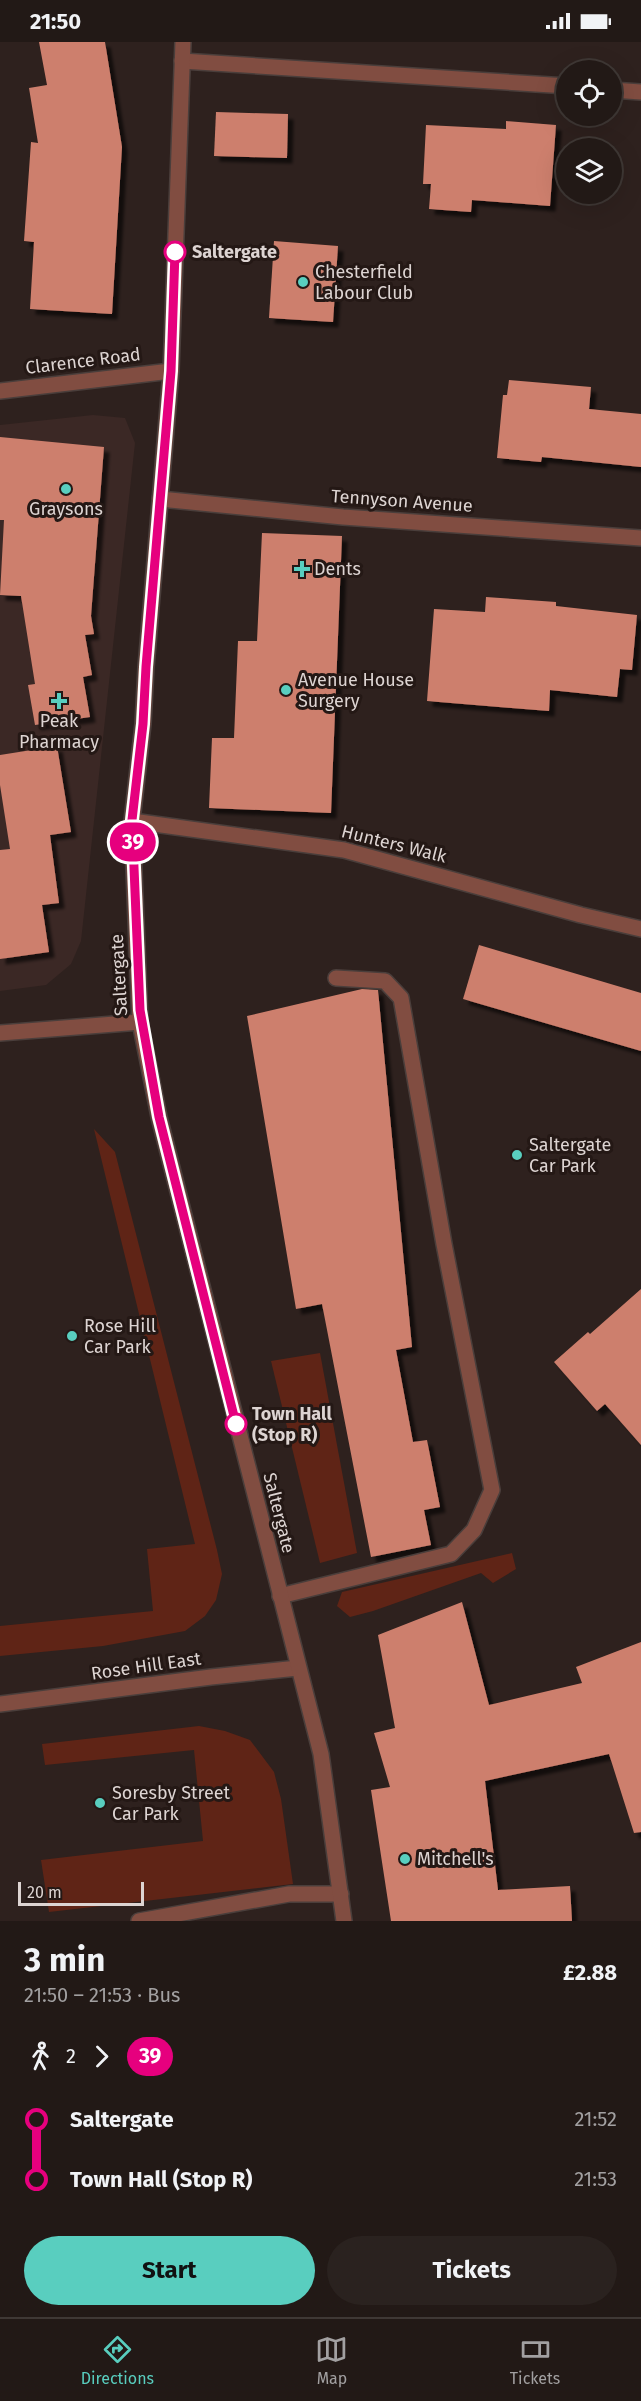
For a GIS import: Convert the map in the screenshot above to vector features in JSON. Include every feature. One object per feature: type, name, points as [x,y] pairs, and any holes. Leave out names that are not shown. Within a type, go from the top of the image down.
[{"type":"street","name":"Saltergate","points":[[183,42],[171,371],[143,724],[132,820],[140,1022],[159,1117],[321,1754],[344,1921]]},
{"type":"street","points":[[182,61],[556,85]]},
{"type":"street","points":[[622,91],[641,92]]},
{"type":"street","name":"Clarence Road","points":[[0,391],[171,371]]},
{"type":"street","name":"Tennyson Avenue","points":[[160,499],[343,517],[641,538]]},
{"type":"street","name":"Hunters Walk","points":[[132,820],[345,850],[641,929]]},
{"type":"street","points":[[280,1596],[451,1554],[474,1530],[492,1490],[444,1244],[401,998],[385,981],[336,978]]},
{"type":"street","points":[[0,1033],[140,1022]]},
{"type":"street","name":"Rose Hill East","points":[[0,1704],[298,1668]]},
{"type":"street","points":[[140,1921],[289,1894],[341,1894]]},
{"type":"shaded area","points":[[93,415],[125,418],[135,443],[81,941],[71,964],[46,985],[0,991],[0,425]]},
{"type":"shaded area","points":[[94,1129],[115,1152],[222,1574],[216,1600],[205,1616],[185,1631],[103,1646],[0,1656],[0,1626],[153,1611],[147,1549],[195,1544]]},
{"type":"shaded area","points":[[320,1353],[357,1553],[320,1563],[271,1361]]},
{"type":"shaded area","points":[[512,1553],[516,1569],[493,1583],[481,1573],[350,1617],[337,1606],[342,1592]]},
{"type":"shaded area","points":[[199,1726],[225,1731],[250,1740],[274,1772],[281,1799],[293,1884],[49,1912],[41,1860],[203,1841],[194,1750],[45,1765],[42,1744]]},
{"type":"building","points":[[39,42],[105,42],[122,147],[112,314],[30,309],[34,242],[24,241],[31,142],[38,143],[29,88],[47,85]]},
{"type":"building","points":[[216,112],[288,114],[287,158],[214,156]]},
{"type":"building","points":[[506,121],[556,125],[550,206],[472,200],[471,212],[429,209],[431,184],[423,184],[426,125],[506,129]]},
{"type":"building","name":"Chesterfield Labour Club","points":[[274,241],[338,246],[333,322],[269,318]]},
{"type":"building","points":[[509,380],[591,387],[589,409],[641,414],[641,467],[542,457],[541,462],[497,458],[503,395],[507,395]]},
{"type":"building","points":[[0,437],[104,447],[91,616],[94,634],[85,635],[92,675],[83,677],[90,717],[35,725],[28,685],[35,684],[21,596],[0,595],[4,520],[0,520]]},
{"type":"building","name":"Avenue House Surgery","points":[[262,533],[342,536],[331,813],[209,808],[212,738],[234,738],[238,641],[257,641]]},
{"type":"building","points":[[486,597],[556,602],[556,606],[637,615],[632,670],[620,669],[617,697],[550,690],[549,711],[427,701],[434,609],[485,612]]},
{"type":"building","points":[[57,746],[71,832],[50,835],[59,903],[42,905],[49,952],[0,959],[0,850],[10,849],[0,785],[0,755]]},
{"type":"building","points":[[479,945],[641,993],[641,1051],[463,999]]},
{"type":"building","points":[[362,989],[378,990],[412,1347],[396,1350],[413,1442],[427,1440],[440,1507],[424,1510],[431,1545],[371,1557],[322,1304],[296,1309],[247,1016]]},
{"type":"building","points":[[641,1289],[641,1445],[605,1404],[597,1411],[554,1362]]},
{"type":"building","points":[[462,1602],[489,1705],[582,1683],[576,1667],[641,1642],[641,1832],[634,1833],[609,1754],[485,1781],[498,1890],[570,1886],[572,1921],[391,1921],[371,1790],[390,1787],[374,1733],[395,1728],[378,1635]]},
{"type":"bus line","name":"39","points":[[175,252],[171,371],[143,724],[132,820],[140,1022],[159,1117],[236,1424]]},
{"type":"place","name":"Saltergate","points":[[175,252]]},
{"type":"place","name":"Chesterfield Labour Club","points":[[303,282]]},
{"type":"place","name":"Graysons","points":[[66,489]]},
{"type":"place","name":"Dents","points":[[302,569]]},
{"type":"place","name":"Avenue House Surgery","points":[[286,690]]},
{"type":"place","name":"Peak Pharmacy","points":[[59,701]]},
{"type":"place","name":"Saltergate Car Park","points":[[517,1155]]},
{"type":"place","name":"Rose Hill Car Park","points":[[72,1336]]},
{"type":"place","name":"Town Hall (Stop R)","points":[[236,1424]]},
{"type":"place","name":"Soresby Street Car Park","points":[[100,1803]]},
{"type":"place","name":"Mitchell's","points":[[405,1859]]}]
